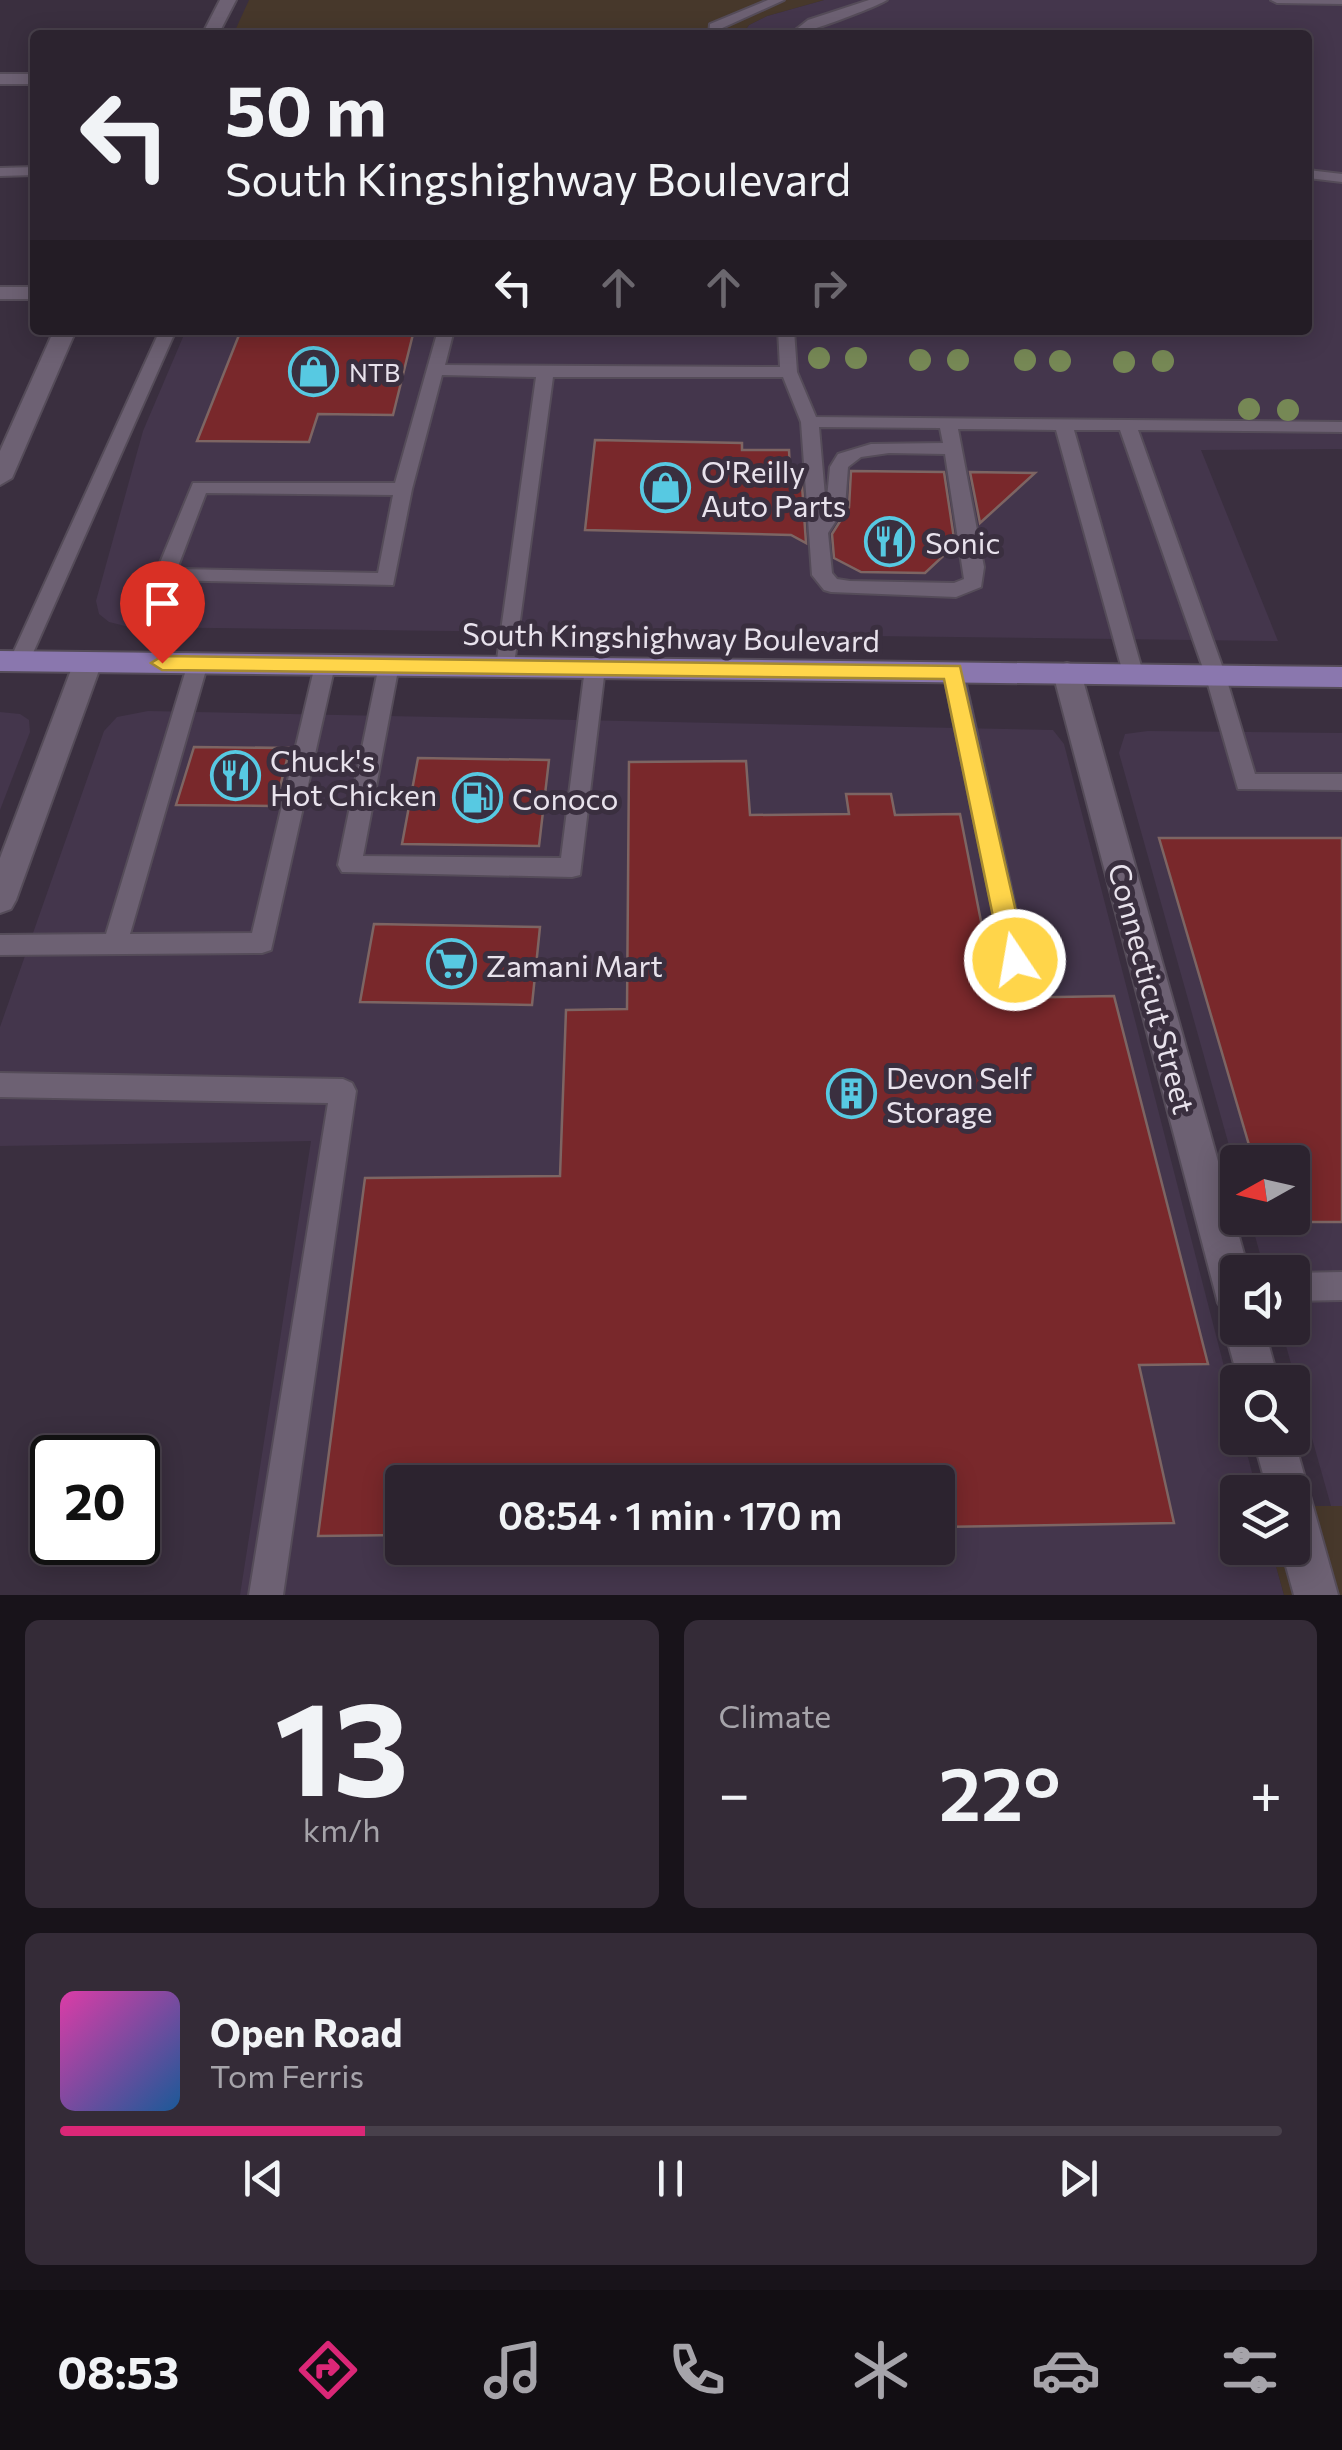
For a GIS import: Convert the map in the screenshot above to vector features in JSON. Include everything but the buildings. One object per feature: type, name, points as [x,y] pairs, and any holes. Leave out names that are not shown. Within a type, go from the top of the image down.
[{"type":"main road","name":"South Kingshighway Boulevard","points":[[10,661],[1342,676]]},
{"type":"street","points":[[213,30],[228,0]]},
{"type":"street","points":[[0,79],[30,79]]},
{"type":"street","points":[[0,294],[30,293]]},
{"type":"street","points":[[0,478],[9,436],[62,335]]},
{"type":"street","points":[[0,900],[6,865],[88,662]]},
{"type":"street","name":"Connecticut Street","points":[[1067,673],[1226,1255]]},
{"type":"street","points":[[1308,1565],[1316,1595]]},
{"type":"lane","points":[[714,30],[778,0]]},
{"type":"lane","points":[[802,30],[812,22],[881,0]]},
{"type":"lane","points":[[1277,0],[1342,1]]},
{"type":"lane","points":[[0,172],[30,172]]},
{"type":"lane","points":[[1312,174],[1342,178]]},
{"type":"lane","points":[[10,661],[166,335]]},
{"type":"lane","points":[[404,489],[199,487],[165,575],[386,580],[404,489],[445,335]]},
{"type":"lane","points":[[786,335],[789,372],[810,422],[822,575],[831,584],[956,590],[974,582],[948,424]]},
{"type":"lane","points":[[435,370],[789,372]]},
{"type":"lane","points":[[506,667],[546,372]]},
{"type":"lane","points":[[810,422],[1342,426]]},
{"type":"lane","points":[[1064,426],[1133,674]]},
{"type":"lane","points":[[1128,426],[1215,674],[1246,783],[1342,782]]},
{"type":"lane","points":[[819,532],[840,505],[839,466],[846,455],[864,448],[952,449]]},
{"type":"lane","points":[[116,944],[198,664]]},
{"type":"lane","points":[[0,945],[262,943],[325,665]]},
{"type":"lane","points":[[389,666],[350,865],[572,868],[595,668]]},
{"type":"lane","points":[[953,672],[1015,960]]},
{"type":"lane","points":[[0,1085],[343,1091],[266,1595]]},
{"type":"lane","points":[[1310,1287],[1342,1286]]},
{"type":"shaded area","points":[[249,0],[824,0],[767,16],[746,30],[235,30]]},
{"type":"shaded area","points":[[824,0],[1342,0],[1342,449],[1201,450],[1278,641],[129,627],[109,622],[99,614],[96,601],[143,431],[184,335],[1312,335],[1312,30],[746,30],[767,16]]},
{"type":"shaded area","points":[[148,711],[1053,730],[1064,744],[1224,1365],[1220,1365],[1220,1455],[1247,1455],[1253,1475],[1220,1475],[1220,1565],[1276,1565],[1284,1595],[240,1595],[311,1141],[0,1146],[0,1027],[104,731],[117,717]]},
{"type":"shaded area","points":[[0,712],[20,714],[29,720],[30,732],[0,810]]},
{"type":"shaded area","points":[[1342,733],[1342,1506],[1331,1506],[1310,1431],[1310,1365],[1291,1365],[1286,1345],[1310,1345],[1310,1255],[1260,1255],[1255,1235],[1310,1235],[1310,1145],[1229,1145],[1119,753],[1125,734]]},
{"type":"shaded area","points":[[1310,1506],[1342,1506],[1342,1595],[1284,1595],[1276,1565],[1310,1565]]},
{"type":"place","name":"NTB","points":[[314,372]]},
{"type":"place","name":"O'Reilly Auto Parts","points":[[666,487]]},
{"type":"place","name":"Sonic","points":[[890,541]]},
{"type":"place","name":"Chuck's Hot Chicken","points":[[235,776]]},
{"type":"place","name":"Conoco","points":[[477,797]]},
{"type":"place","name":"Zamani Mart","points":[[451,964]]},
{"type":"place","name":"Devon Self Storage","points":[[851,1093]]},
{"type":"route","points":[[162,663],[953,672],[1015,960]]}]
